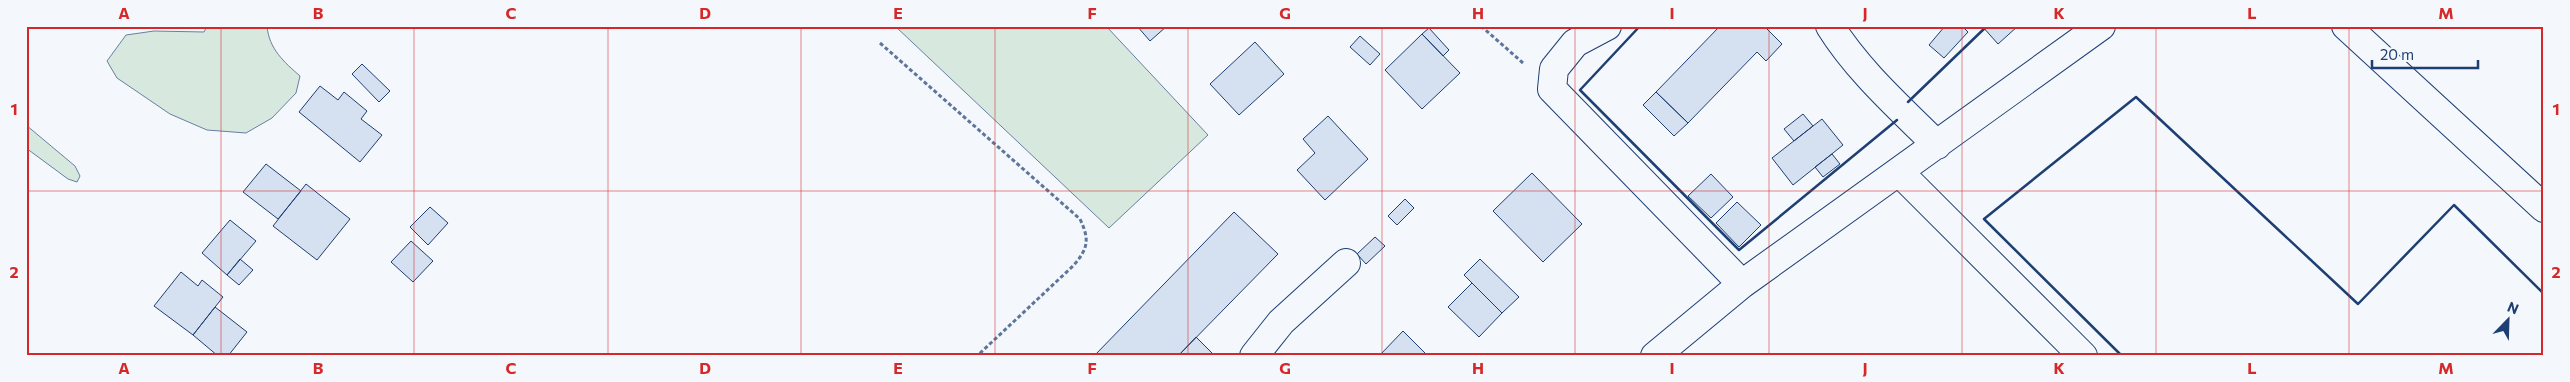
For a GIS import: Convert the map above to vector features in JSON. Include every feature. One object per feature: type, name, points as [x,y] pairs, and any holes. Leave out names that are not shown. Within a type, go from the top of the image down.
[{"type":"street","points":[[1607,26],[1575,43],[1554,69],[1552,89],[1742,284]]},
{"type":"street","points":[[1830,26],[1839,41],[1937,145]]},
{"type":"street","points":[[1655,356],[1742,284],[2101,26]]},
{"type":"street","points":[[2346,26],[2544,208]]},
{"type":"street","points":[[1898,172],[2083,356]]},
{"type":"street","points":[[1254,356],[1281,322],[1346,263]]},
{"type":"path","points":[[1481,26],[1552,89]]},
{"type":"path","points":[[880,43],[1080,219],[1087,234],[1084,254],[977,356]]},
{"type":"shaded area","points":[[207,26],[267,26],[274,48],[283,60],[300,76],[296,93],[272,118],[246,133],[207,130],[170,114],[117,78],[107,61],[126,35],[154,31],[204,32]]},
{"type":"shaded area","points":[[895,26],[1106,26],[1208,135],[1109,228]]},
{"type":"shaded area","points":[[26,125],[75,166],[80,176],[77,182],[68,179],[26,148]]},
{"type":"building","points":[[1137,26],[1167,26],[1150,41]]},
{"type":"building","points":[[1720,26],[1764,26],[1782,44],[1766,61],[1757,52],[1688,123],[1656,92]]},
{"type":"building","points":[[1945,26],[1962,26],[1968,32],[1944,58],[1929,45]]},
{"type":"building","points":[[1982,26],[2018,26],[1998,44]]},
{"type":"building","points":[[1429,28],[1449,50],[1443,56],[1422,34]]},
{"type":"building","points":[[1422,34],[1460,73],[1422,109],[1385,70]]},
{"type":"building","points":[[1360,36],[1380,54],[1370,65],[1350,47]]},
{"type":"building","points":[[1255,42],[1284,74],[1239,115],[1210,84]]},
{"type":"building","points":[[362,64],[390,91],[379,102],[352,74]]},
{"type":"building","points":[[320,86],[338,100],[344,92],[367,111],[361,119],[382,135],[360,162],[299,112]]},
{"type":"building","points":[[1656,92],[1688,123],[1674,136],[1643,105]]},
{"type":"building","points":[[1803,114],[1813,126],[1794,141],[1784,129]]},
{"type":"building","points":[[1328,116],[1368,159],[1325,200],[1297,170],[1315,153],[1303,139]]},
{"type":"building","points":[[1822,119],[1843,145],[1793,185],[1772,158]]},
{"type":"building","points":[[1832,154],[1840,164],[1823,177],[1815,167]]},
{"type":"building","points":[[266,164],[301,191],[278,219],[243,192]]},
{"type":"building","points":[[1532,173],[1582,224],[1543,262],[1493,211]]},
{"type":"building","points":[[1711,174],[1733,197],[1711,218],[1688,196]]},
{"type":"building","points":[[306,184],[350,219],[317,260],[273,226]]},
{"type":"building","points":[[1405,199],[1414,208],[1397,225],[1388,216]]},
{"type":"building","points":[[1737,202],[1761,225],[1739,247],[1716,223]]},
{"type":"building","points":[[430,207],[448,223],[428,245],[410,227]]},
{"type":"building","points":[[1234,212],[1278,254],[1178,356],[1094,356]]},
{"type":"building","points":[[230,220],[256,241],[227,275],[202,253]]},
{"type":"building","points":[[1375,237],[1385,246],[1366,264],[1357,254]]},
{"type":"building","points":[[411,241],[433,261],[413,282],[391,262]]},
{"type":"building","points":[[240,259],[253,270],[239,285],[227,275]]},
{"type":"building","points":[[1480,259],[1519,297],[1502,313],[1464,275]]},
{"type":"building","points":[[181,272],[198,286],[202,280],[223,297],[193,335],[154,306]]},
{"type":"building","points":[[1472,283],[1502,313],[1479,337],[1448,307]]},
{"type":"building","points":[[215,307],[247,332],[228,356],[218,356],[193,335]]},
{"type":"building","points":[[1403,331],[1428,356],[1379,356]]},
{"type":"building","points":[[1196,337],[1215,356],[1178,356]]},
{"type":"wall","points":[[1640,26],[1580,90],[1739,250],[1897,120]]},
{"type":"wall","points":[[1908,102],[1987,26]]},
{"type":"wall","points":[[2122,356],[1984,219],[2136,97],[2358,304],[2454,205],[2544,294]]}]
